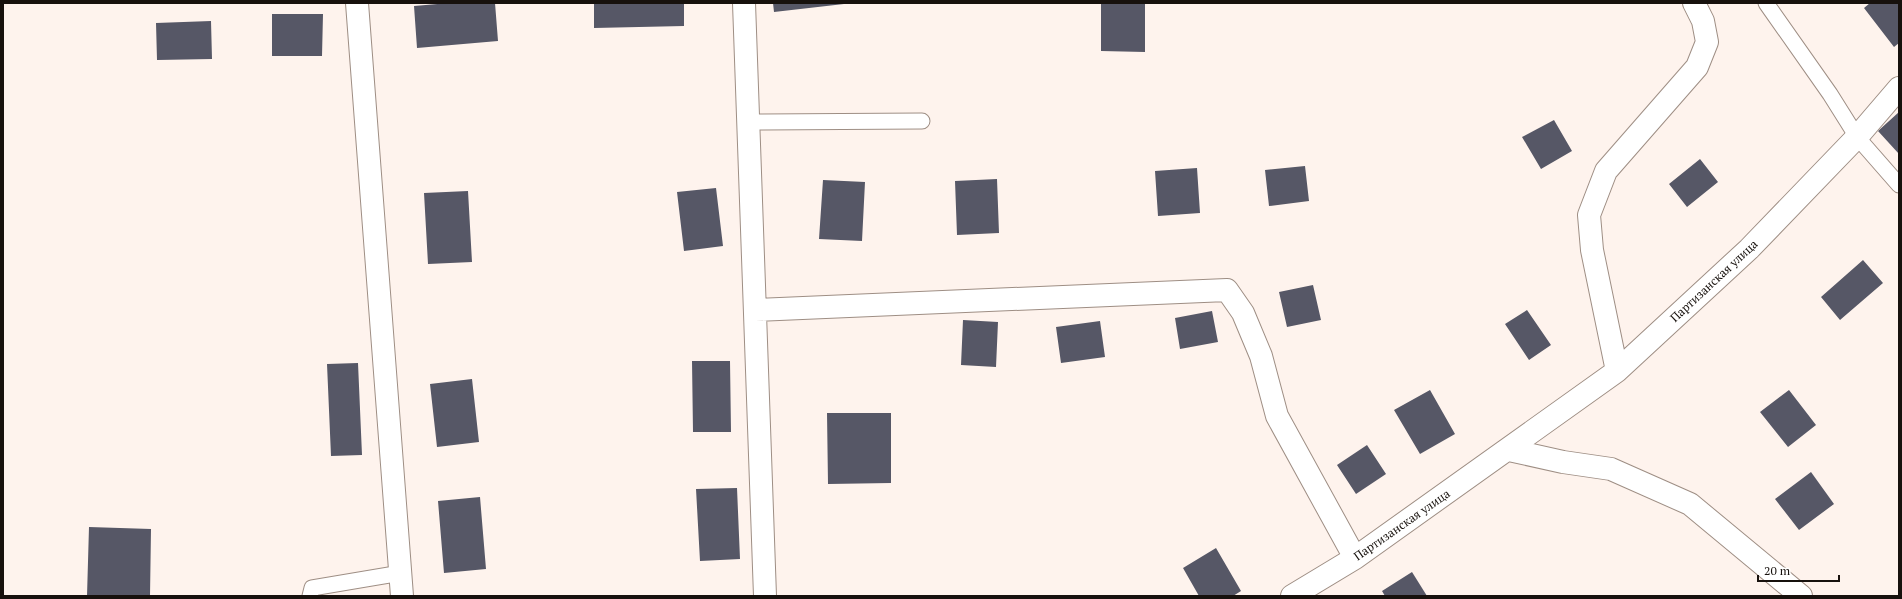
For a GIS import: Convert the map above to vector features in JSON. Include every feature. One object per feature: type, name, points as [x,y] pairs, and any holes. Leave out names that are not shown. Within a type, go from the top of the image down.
[{"type":"street","points":[[357,3],[402,596]]},
{"type":"street","points":[[744,3],[765,596]]},
{"type":"street","points":[[1617,372],[1592,250],[1588,215],[1606,171],[1697,67],[1707,42],[1703,21],[1694,3]]},
{"type":"street","name":"Партизанская улица","points":[[1292,596],[1355,558],[1617,372],[1749,249],[1857,137],[1899,88]]},
{"type":"street","points":[[755,310],[1227,290],[1243,313],[1261,356],[1277,416],[1355,558]]},
{"type":"street","points":[[1508,450],[1563,462],[1611,469],[1690,504],[1801,596]]},
{"type":"lane","points":[[1766,3],[1830,94],[1857,137],[1899,185]]},
{"type":"lane","points":[[748,122],[922,121]]},
{"type":"lane","points":[[310,596],[312,588],[401,574]]},
{"type":"building","points":[[449,3],[495,3],[498,41],[417,48],[414,6]]},
{"type":"building","points":[[594,3],[684,3],[684,26],[594,28]]},
{"type":"building","points":[[773,3],[844,3],[844,4],[774,12]]},
{"type":"building","points":[[1101,3],[1145,3],[1145,52],[1101,51]]},
{"type":"building","points":[[1870,3],[1899,3],[1899,43],[1894,47],[1864,8]]},
{"type":"building","points":[[272,14],[323,14],[322,56],[272,56]]},
{"type":"building","points":[[211,21],[212,59],[157,60],[156,23]]},
{"type":"building","points":[[1899,112],[1899,154],[1878,131]]},
{"type":"building","points":[[1554,120],[1572,151],[1541,169],[1522,137]]},
{"type":"building","points":[[1700,159],[1718,182],[1687,207],[1669,184]]},
{"type":"building","points":[[1305,166],[1309,201],[1269,206],[1265,170]]},
{"type":"building","points":[[1197,168],[1200,213],[1158,216],[1155,171]]},
{"type":"building","points":[[997,179],[999,233],[957,235],[955,181]]},
{"type":"building","points":[[823,180],[865,182],[862,241],[819,239]]},
{"type":"building","points":[[716,188],[723,246],[684,251],[677,192]]},
{"type":"building","points":[[468,191],[472,262],[428,264],[424,193]]},
{"type":"building","points":[[1863,260],[1883,283],[1840,320],[1821,297]]},
{"type":"building","points":[[1313,285],[1321,320],[1287,327],[1279,292]]},
{"type":"building","points":[[1527,310],[1551,345],[1529,360],[1505,324]]},
{"type":"building","points":[[1212,311],[1218,342],[1180,349],[1175,318]]},
{"type":"building","points":[[963,320],[998,322],[996,367],[961,365]]},
{"type":"building","points":[[1100,321],[1105,357],[1061,363],[1056,327]]},
{"type":"building","points":[[692,361],[730,361],[731,432],[693,432]]},
{"type":"building","points":[[358,363],[362,455],[331,456],[327,364]]},
{"type":"building","points":[[472,379],[479,442],[437,447],[430,384]]},
{"type":"building","points":[[1430,390],[1455,434],[1420,454],[1394,410]]},
{"type":"building","points":[[1789,390],[1816,425],[1788,447],[1760,412]]},
{"type":"building","points":[[827,413],[891,413],[891,483],[828,484]]},
{"type":"building","points":[[1367,445],[1386,474],[1356,494],[1337,465]]},
{"type":"building","points":[[1811,472],[1834,504],[1799,530],[1775,499]]},
{"type":"building","points":[[737,488],[740,559],[700,561],[696,489]]},
{"type":"building","points":[[480,497],[486,569],[444,573],[438,501]]},
{"type":"building","points":[[89,527],[151,529],[150,596],[87,596]]},
{"type":"building","points":[[1216,548],[1241,591],[1233,596],[1199,596],[1183,568]]},
{"type":"building","points":[[1412,572],[1427,596],[1385,596],[1382,591]]}]
